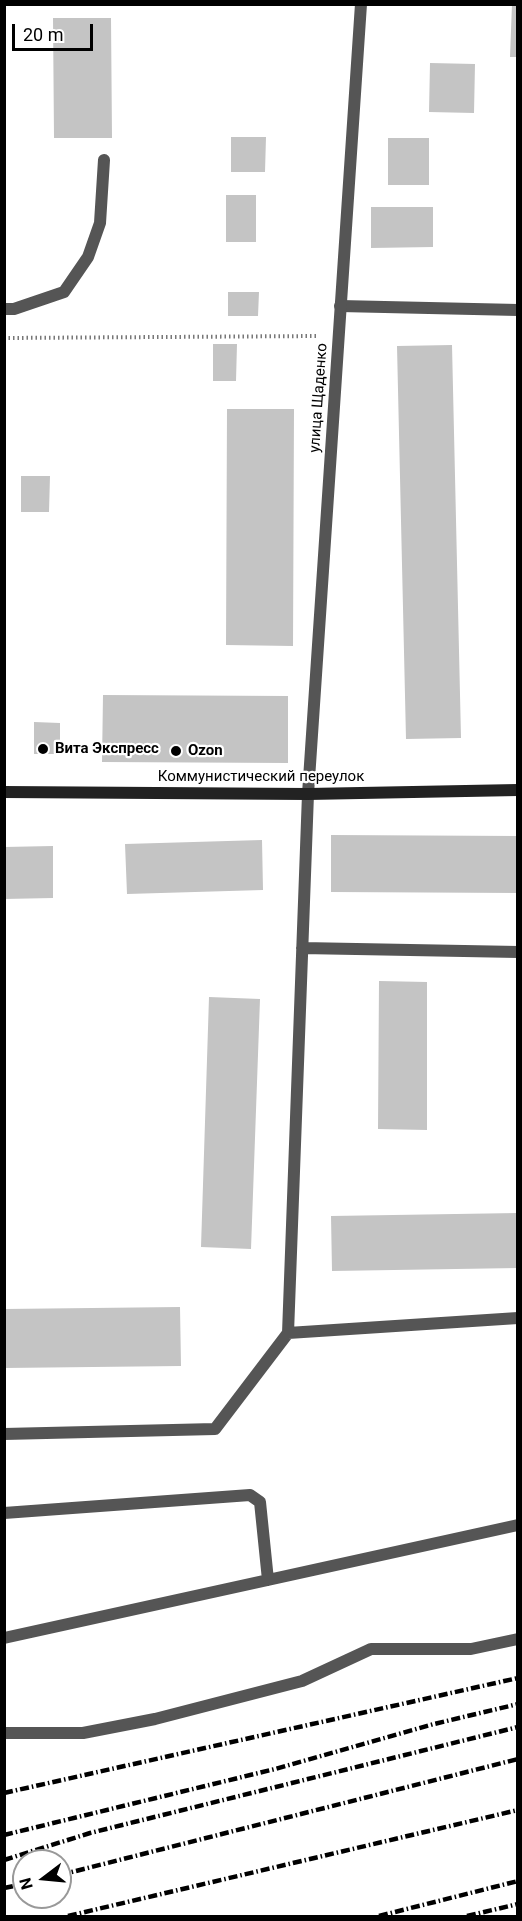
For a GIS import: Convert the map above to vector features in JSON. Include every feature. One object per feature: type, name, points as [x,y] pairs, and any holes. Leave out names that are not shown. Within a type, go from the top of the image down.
[{"type":"street","name":"улица Щаденко","points":[[288,1332],[308,794],[361,4]]},
{"type":"street","points":[[4,309],[14,309],[64,292],[88,257],[100,223],[104,160]]},
{"type":"street","points":[[340,306],[518,310]]},
{"type":"street","name":"Коммунистический переулок","points":[[4,792],[308,794],[518,790]]},
{"type":"street","points":[[302,948],[518,952]]},
{"type":"street","points":[[4,1434],[215,1429],[288,1332],[518,1318]]},
{"type":"street","points":[[4,1513],[250,1495],[260,1502],[267,1580]]},
{"type":"street","points":[[4,1638],[518,1525]]},
{"type":"street","points":[[4,1733],[82,1732],[155,1719],[302,1681],[371,1649],[471,1649],[518,1639]]},
{"type":"path","points":[[4,338],[338,336]]},
{"type":"building","points":[[512,4],[518,4],[518,57],[510,57]]},
{"type":"building","points":[[53,18],[111,18],[112,138],[54,138]]},
{"type":"building","points":[[430,63],[475,64],[474,113],[429,112]]},
{"type":"building","points":[[231,137],[266,137],[265,172],[231,172]]},
{"type":"building","points":[[388,138],[429,138],[429,185],[388,185]]},
{"type":"building","points":[[226,195],[256,195],[256,242],[226,242]]},
{"type":"building","points":[[371,207],[433,207],[433,247],[371,248]]},
{"type":"building","points":[[228,292],[259,292],[258,316],[228,316]]},
{"type":"building","points":[[213,344],[237,344],[236,381],[213,381]]},
{"type":"building","points":[[452,345],[461,738],[406,739],[397,346]]},
{"type":"building","points":[[227,409],[294,409],[293,646],[226,645]]},
{"type":"building","points":[[21,476],[50,476],[49,512],[21,512]]},
{"type":"building","points":[[103,695],[288,696],[288,763],[102,762]]},
{"type":"building","points":[[34,722],[60,723],[60,754],[34,754]]},
{"type":"building","points":[[331,835],[518,836],[518,893],[331,892]]},
{"type":"building","points":[[262,840],[263,890],[127,894],[125,844]]},
{"type":"building","points":[[53,846],[53,898],[4,899],[4,847]]},
{"type":"building","points":[[379,981],[427,982],[427,1130],[378,1129]]},
{"type":"building","points":[[209,997],[260,999],[251,1249],[201,1247]]},
{"type":"building","points":[[518,1213],[518,1268],[332,1271],[331,1216]]},
{"type":"building","points":[[180,1307],[181,1366],[4,1368],[4,1309]]},
{"type":"railway","points":[[4,1793],[518,1678]]},
{"type":"railway","points":[[4,1835],[275,1769],[434,1724],[518,1704]]},
{"type":"railway","points":[[4,1860],[90,1833],[518,1727]]},
{"type":"railway","points":[[72,1872],[518,1759]]},
{"type":"railway","points":[[68,1916],[518,1810]]},
{"type":"railway","points":[[379,1916],[518,1881]]},
{"type":"railway","points":[[4,1888],[12,1886]]},
{"type":"railway","points":[[467,1916],[518,1904]]},
{"type":"place","name":"Вита Экспресс","points":[[43,749]]},
{"type":"place","name":"Ozon","points":[[176,751]]}]
